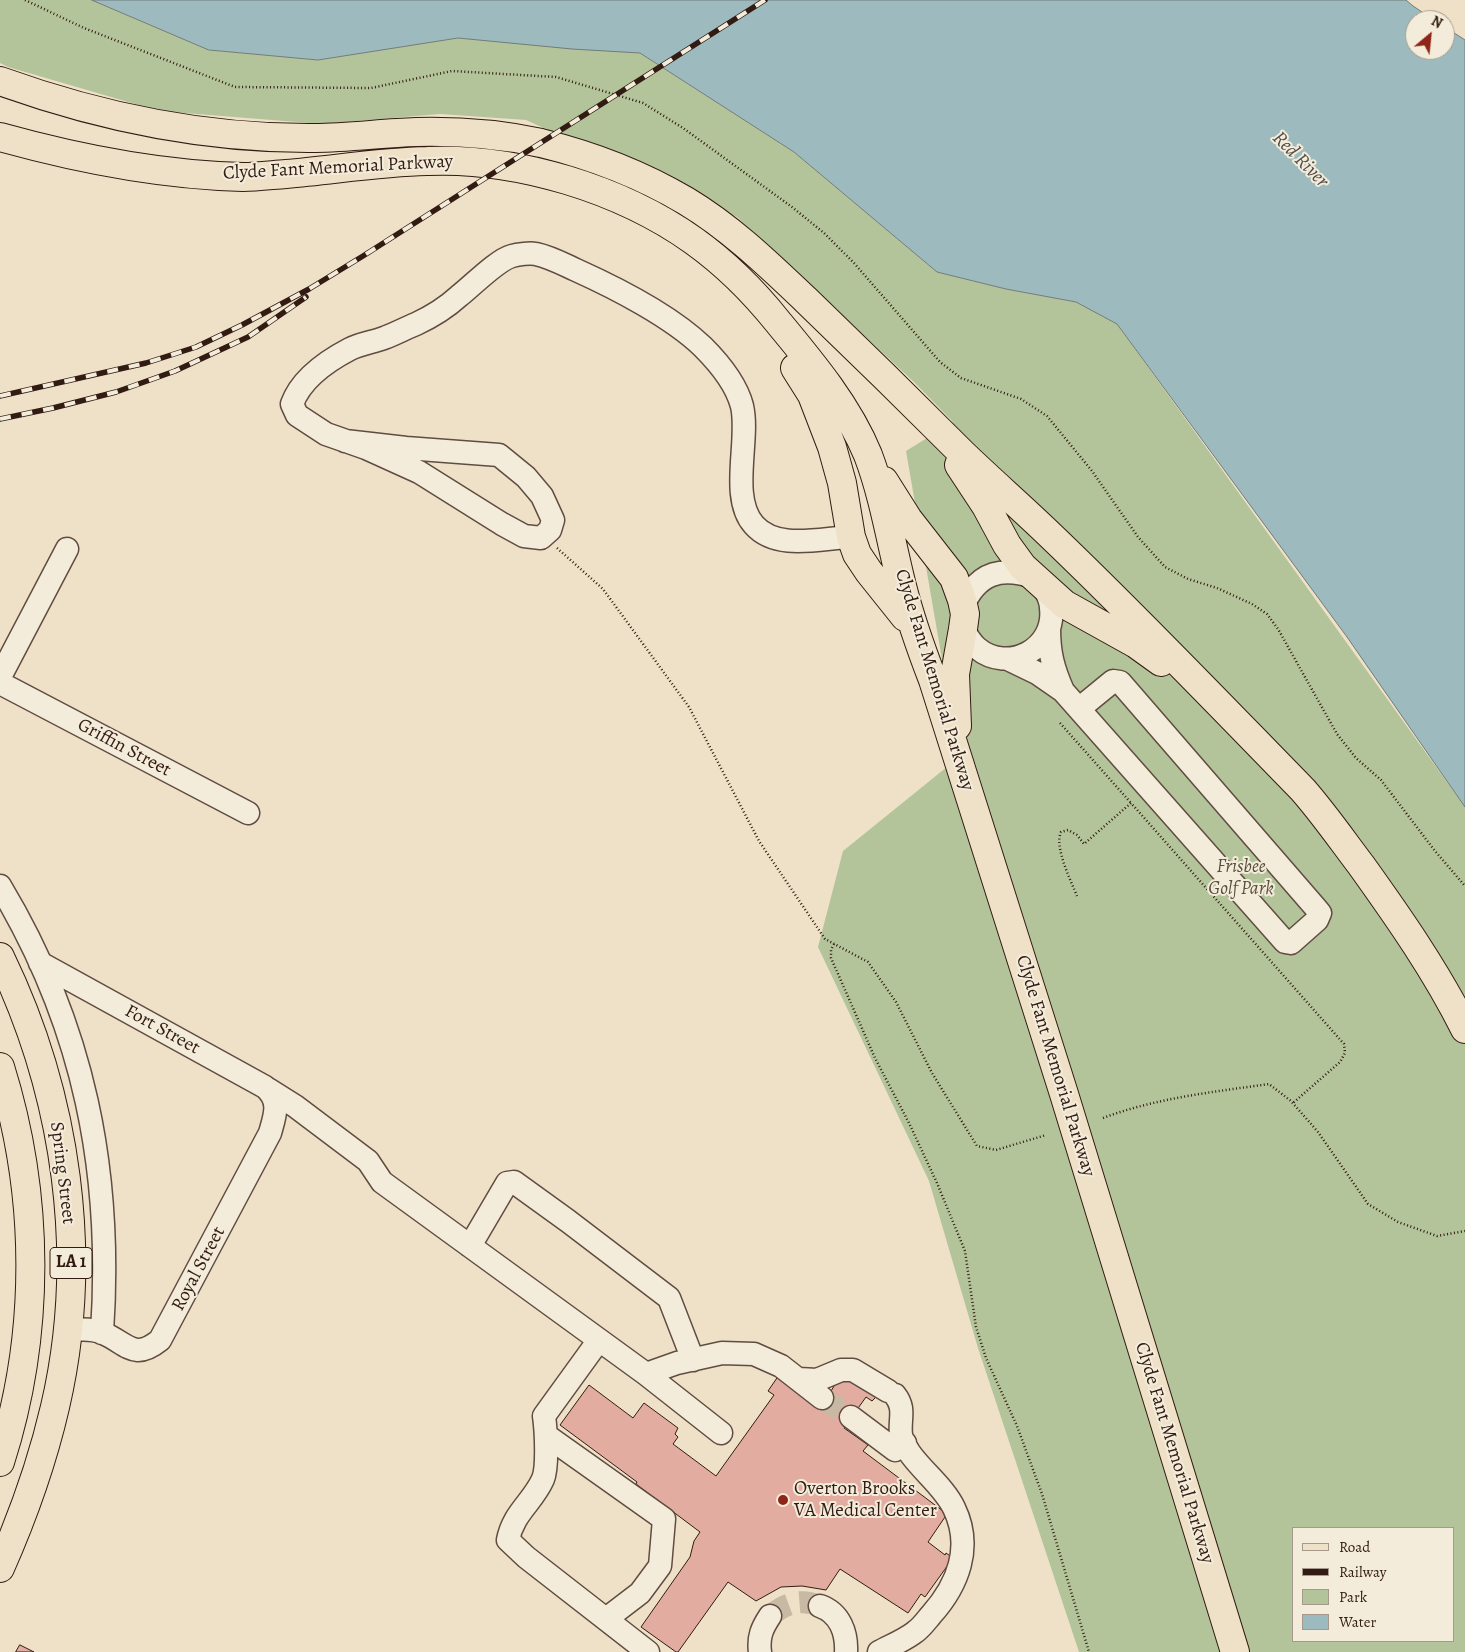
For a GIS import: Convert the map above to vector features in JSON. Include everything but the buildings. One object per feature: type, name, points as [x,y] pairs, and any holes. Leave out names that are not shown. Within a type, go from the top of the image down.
[{"type":"main road","name":"Clyde Fant Memorial Parkway","points":[[0,81],[43,96],[101,112],[160,124],[241,135],[314,138],[412,132],[470,132],[504,136],[539,143],[602,162],[655,185],[710,216],[747,244],[775,269],[967,457],[1048,533],[1303,790],[1344,842],[1390,906],[1437,977],[1465,1029]]},
{"type":"main road","name":"Clyde Fant Memorial Parkway","points":[[0,137],[43,149],[109,163],[177,172],[245,177],[426,161],[473,162],[547,175],[575,183],[621,201],[656,218],[694,241],[749,289],[811,362],[849,418],[868,454],[881,498],[901,584],[917,638],[933,680],[1064,1094],[1235,1652]]},
{"type":"main road","points":[[719,262],[761,314],[812,395],[832,447],[842,483],[851,536],[857,554],[869,572],[905,616],[917,638]]},
{"type":"main road","points":[[871,362],[966,472],[1007,545],[1022,567],[1064,604],[1136,644],[1249,734]]},
{"type":"main road","points":[[868,454],[908,519],[954,578],[963,618],[955,674],[958,758]]},
{"type":"main road","name":"Spring Street","points":[[0,957],[38,1049],[48,1085],[61,1141],[70,1223],[71,1256],[67,1330],[56,1406],[25,1511],[0,1568]]},
{"type":"main road","name":"Spring Street","points":[[0,1067],[20,1142],[28,1195],[31,1249],[30,1303],[25,1350],[17,1397],[0,1462]]},
{"type":"street","points":[[345,441],[499,455],[519,470],[542,496],[552,520],[550,530],[541,538],[524,536],[419,472],[366,448],[345,441],[326,434],[296,415],[292,404],[295,394],[307,379],[351,348],[386,338],[426,319],[457,298],[487,272],[512,256],[534,254],[551,258],[597,280],[667,319],[702,347],[730,377],[742,406],[744,443],[743,505],[753,524],[762,533],[781,540],[802,542],[851,536]]},
{"type":"street","points":[[0,677],[67,549]]},
{"type":"street","points":[[1012,572],[1039,582],[1050,598],[1052,610],[1048,634],[1039,646],[1013,659],[996,658],[976,647],[963,618],[976,586],[991,574],[1012,572]]},
{"type":"street","points":[[1049,628],[1050,657],[1063,691]]},
{"type":"street","points":[[1008,659],[1037,673],[1063,691],[1080,708],[1285,942],[1291,942],[1317,920],[1320,913],[1120,682],[1113,681],[1080,708]]},
{"type":"street","name":"Griffin Street","points":[[0,683],[248,813]]},
{"type":"street","points":[[0,886],[40,962],[64,1018],[87,1100],[96,1146],[103,1216],[105,1255],[102,1332]]},
{"type":"street","name":"Fort Street","points":[[40,962],[270,1096],[294,1106],[368,1161],[382,1182],[646,1374],[721,1433]]},
{"type":"street","name":"Royal Street","points":[[67,1330],[85,1329],[102,1332],[132,1349],[141,1351],[150,1348],[160,1340],[270,1133],[276,1112],[270,1096]]},
{"type":"street","points":[[470,1246],[507,1183],[514,1182],[669,1298],[693,1360]]},
{"type":"street","points":[[599,1340],[544,1416],[546,1436],[543,1478],[511,1527],[508,1540],[526,1557],[648,1652]]},
{"type":"street","points":[[646,1374],[677,1363],[722,1353],[754,1354],[780,1366],[822,1398]]},
{"type":"street","points":[[798,1380],[817,1380],[841,1370],[853,1370],[892,1393],[899,1401],[902,1409],[901,1437],[909,1452],[954,1507],[962,1527],[964,1542],[963,1558],[956,1579],[942,1603],[915,1632],[879,1652]]},
{"type":"street","points":[[851,1417],[895,1450],[905,1443]]},
{"type":"street","points":[[546,1436],[664,1520],[660,1566],[640,1593],[606,1620]]},
{"type":"street","points":[[820,1606],[836,1616],[843,1628],[847,1642],[846,1652]]},
{"type":"street","points":[[760,1652],[759,1643],[762,1628],[770,1616]]},
{"type":"path","points":[[541,538],[562,551],[602,589],[688,707],[759,841],[825,939],[868,962],[896,1002],[932,1073],[977,1146],[996,1150],[1046,1135]]},
{"type":"path","points":[[1060,723],[1344,1044],[1345,1053],[1340,1062],[1293,1104]]},
{"type":"path","points":[[1077,896],[1061,854],[1058,837],[1062,832],[1068,830],[1084,844],[1131,803]]},
{"type":"path","points":[[835,944],[831,950],[831,958],[875,1058],[909,1123],[937,1183],[965,1251],[976,1327],[986,1358],[1017,1426],[1042,1494],[1089,1652]]},
{"type":"path","points":[[1103,1118],[1128,1108],[1200,1094],[1269,1084],[1293,1104],[1318,1132],[1368,1204],[1398,1222],[1437,1236],[1465,1231]]},
{"type":"green space","name":"Frisbee Golf Park","points":[[0,0],[92,0],[209,50],[318,60],[458,38],[640,53],[794,152],[937,272],[1006,289],[1076,302],[1117,324],[1465,807],[1465,1652],[1241,1652],[944,671],[906,451],[953,422],[915,383],[737,217],[526,120],[440,114],[322,124],[159,111],[8,67],[0,63]]},
{"type":"green space","points":[[958,758],[1226,1652],[1079,1652],[978,1348],[929,1181],[818,947],[843,851]]},
{"type":"water","name":"Red River","points":[[92,0],[1406,0],[1419,10],[1405,10],[1405,60],[1455,60],[1455,34],[1465,40],[1465,807],[1347,637],[1117,324],[1076,302],[1006,289],[937,272],[794,152],[640,53],[572,49],[458,38],[318,60],[209,50]]},
{"type":"tunnel","points":[[822,1398],[851,1417]]},
{"type":"tunnel","points":[[770,1616],[794,1603],[806,1602],[820,1606]]},
{"type":"railway","points":[[0,396],[146,363],[196,347],[242,325],[309,289],[363,256],[765,0]]},
{"type":"railway","points":[[0,419],[116,392],[175,371],[248,337],[306,297]]},
{"type":"place","name":"Overton Brooks VA Medical Center","points":[[783,1500]]}]
